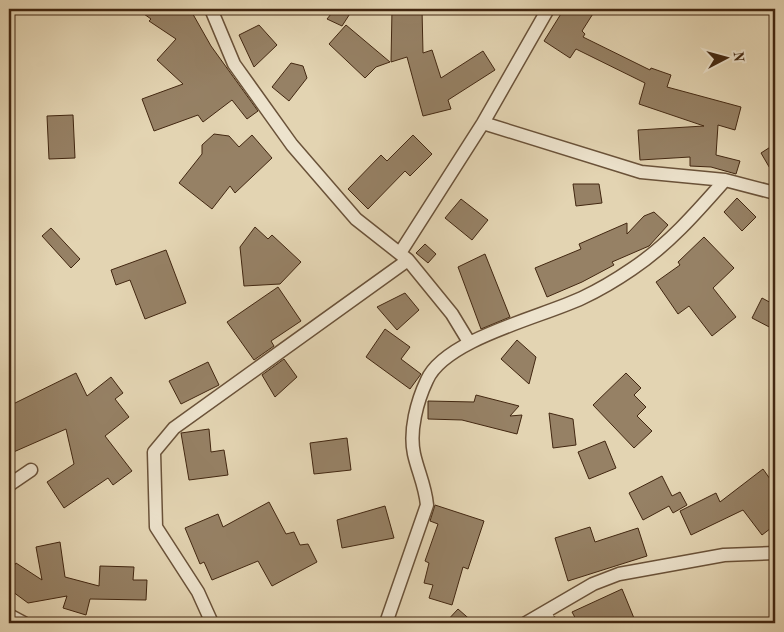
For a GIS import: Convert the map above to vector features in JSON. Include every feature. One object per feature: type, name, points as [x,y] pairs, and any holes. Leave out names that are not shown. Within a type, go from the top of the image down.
[{"type":"street","points":[[211,9],[234,64],[292,145],[356,219],[404,256],[452,314],[469,342]]},
{"type":"street","points":[[212,623],[198,592],[156,527],[154,452],[174,428],[404,256],[548,9]]},
{"type":"street","points":[[483,123],[641,172],[725,180],[775,193]]},
{"type":"street","points":[[386,623],[427,505],[426,487],[414,452],[414,417],[427,378],[443,359],[469,342],[582,298],[630,270],[679,232],[725,180]]},
{"type":"street","points":[[9,485],[31,470]]},
{"type":"street","points":[[526,623],[548,618],[593,584],[619,574],[724,555],[775,553]]},
{"type":"street","points":[[9,615],[24,623]]},
{"type":"building","points":[[137,9],[190,9],[211,46],[258,111],[247,119],[232,100],[203,122],[198,115],[154,131],[142,99],[183,84],[157,60],[176,39],[149,21],[151,19]]},
{"type":"building","points":[[335,9],[353,9],[342,26],[327,19]]},
{"type":"building","points":[[392,9],[422,9],[423,53],[432,50],[441,78],[483,51],[495,70],[448,100],[451,109],[423,116],[407,57],[391,62]]},
{"type":"building","points":[[564,9],[596,9],[582,31],[585,34],[583,37],[650,70],[651,68],[671,75],[667,87],[741,107],[735,130],[718,125],[716,155],[740,161],[736,174],[711,167],[690,166],[690,157],[640,160],[638,130],[704,126],[639,104],[645,83],[576,49],[570,58],[544,41]]},
{"type":"building","points":[[259,25],[277,45],[254,67],[239,35]]},
{"type":"building","points":[[346,25],[390,62],[376,67],[365,78],[329,44]]},
{"type":"building","points":[[291,63],[303,66],[307,78],[289,101],[272,87]]},
{"type":"building","points":[[73,115],[75,158],[49,159],[47,116]]},
{"type":"building","points":[[214,134],[229,136],[239,147],[252,135],[272,158],[235,193],[230,186],[212,209],[179,183],[202,154],[202,145]]},
{"type":"building","points":[[413,135],[432,154],[410,176],[405,171],[368,209],[348,189],[381,155],[387,161]]},
{"type":"building","points":[[775,144],[775,177],[761,153]]},
{"type":"building","points":[[573,184],[599,184],[602,203],[576,206]]},
{"type":"building","points":[[737,198],[756,217],[742,231],[724,212]]},
{"type":"building","points":[[461,199],[488,220],[472,240],[445,218]]},
{"type":"building","points":[[654,212],[668,225],[649,246],[612,262],[614,265],[582,282],[547,297],[535,268],[581,249],[579,244],[627,223],[627,234],[644,216]]},
{"type":"building","points":[[255,227],[268,239],[272,235],[301,262],[280,284],[244,286],[240,247]]},
{"type":"building","points":[[51,228],[80,259],[71,268],[42,236]]},
{"type":"building","points":[[704,237],[734,268],[713,288],[736,317],[712,336],[689,306],[678,314],[656,282],[680,265],[678,262]]},
{"type":"building","points":[[425,244],[436,254],[428,263],[416,253]]},
{"type":"building","points":[[166,250],[186,303],[145,319],[130,280],[116,285],[111,270]]},
{"type":"building","points":[[485,254],[510,317],[481,329],[458,267]]},
{"type":"building","points":[[278,287],[301,321],[271,341],[274,346],[254,360],[227,322]]},
{"type":"building","points":[[405,293],[419,310],[397,330],[377,307]]},
{"type":"building","points":[[762,298],[775,305],[775,330],[752,318]]},
{"type":"building","points":[[385,329],[410,347],[401,359],[421,374],[410,389],[366,357]]},
{"type":"building","points":[[517,340],[536,357],[529,384],[501,359]]},
{"type":"building","points":[[284,359],[297,377],[275,397],[262,375]]},
{"type":"building","points":[[208,362],[219,385],[181,404],[169,381]]},
{"type":"building","points":[[76,373],[87,396],[111,377],[123,393],[115,399],[129,417],[105,436],[132,471],[113,485],[108,478],[64,508],[47,482],[74,464],[66,429],[9,454],[9,406]]},
{"type":"building","points":[[626,373],[641,388],[634,395],[646,407],[637,416],[652,431],[634,448],[593,405]]},
{"type":"building","points":[[476,395],[519,406],[510,416],[522,415],[517,434],[462,420],[428,419],[428,401],[474,402]]},
{"type":"building","points":[[549,413],[573,419],[576,445],[553,448]]},
{"type":"building","points":[[209,429],[211,452],[224,450],[228,475],[189,480],[181,433]]},
{"type":"building","points":[[347,438],[351,470],[314,474],[310,443]]},
{"type":"building","points":[[605,441],[616,468],[589,479],[578,452]]},
{"type":"building","points":[[763,469],[775,486],[775,525],[762,535],[743,510],[691,535],[680,511],[716,493],[720,502]]},
{"type":"building","points":[[662,476],[672,496],[680,492],[687,505],[673,513],[669,506],[643,520],[629,493]]},
{"type":"building","points":[[269,502],[286,534],[294,532],[300,545],[308,544],[317,562],[272,586],[258,561],[212,580],[204,562],[200,564],[185,528],[218,514],[223,527]]},
{"type":"building","points":[[435,505],[484,521],[468,569],[463,567],[452,605],[429,598],[433,585],[424,583],[429,563],[425,561],[438,524],[430,521]]},
{"type":"building","points":[[385,506],[394,538],[342,548],[337,520]]},
{"type":"building","points":[[590,527],[595,542],[638,528],[647,556],[568,581],[555,538]]},
{"type":"building","points":[[60,542],[65,577],[99,586],[100,566],[134,567],[133,580],[147,580],[146,600],[90,599],[86,615],[63,608],[67,596],[28,603],[9,589],[9,574],[16,563],[42,580],[36,547]]},
{"type":"building","points":[[622,589],[636,623],[578,623],[572,612]]},
{"type":"building","points":[[458,609],[474,623],[445,623]]}]
